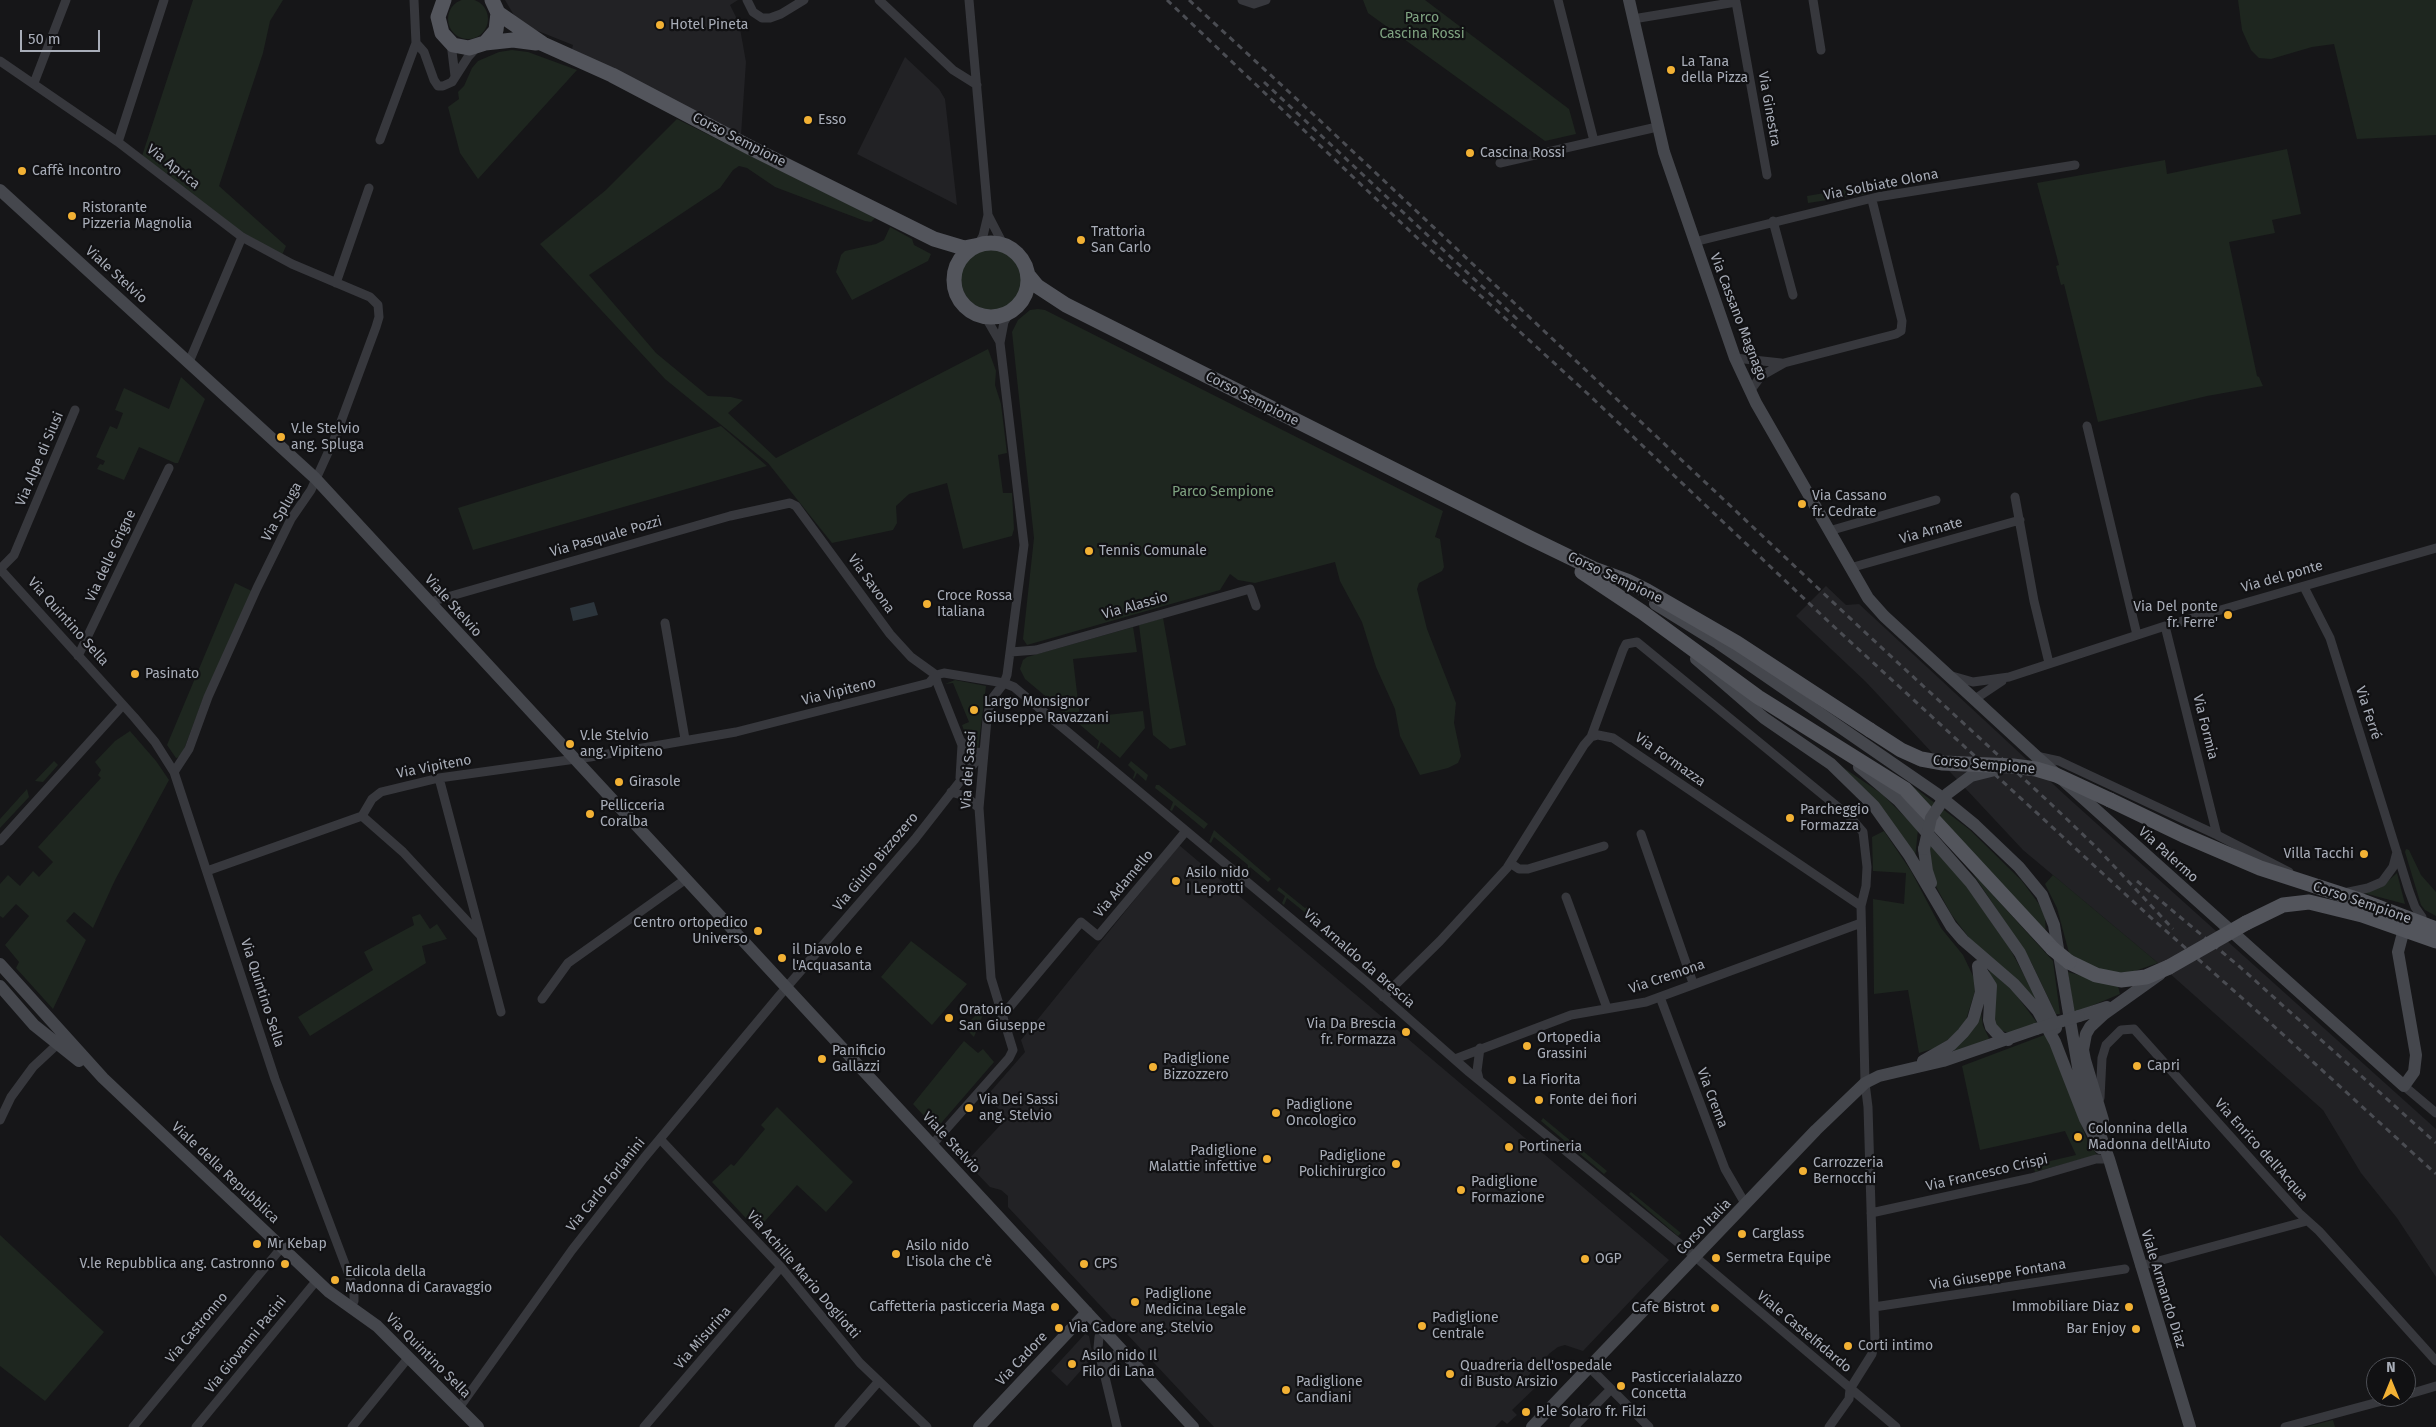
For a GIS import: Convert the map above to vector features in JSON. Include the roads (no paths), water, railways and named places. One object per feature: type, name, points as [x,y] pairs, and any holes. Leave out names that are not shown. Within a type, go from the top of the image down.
[{"type":"main road","points":[[440,3],[438,25],[442,33],[451,42]]},
{"type":"main road","points":[[481,45],[496,30],[495,4]]},
{"type":"main road","name":"Corso Sempione","points":[[495,4],[543,44],[612,75],[751,148],[934,239]]},
{"type":"main road","name":"Corso Sempione","points":[[451,42],[461,48],[513,40],[543,44]]},
{"type":"main road","points":[[934,239],[964,248],[990,242],[1003,244],[1015,251],[1024,262],[1028,275],[1027,289],[1016,307]]},
{"type":"main road","points":[[934,239],[950,257],[955,269]]},
{"type":"main road","points":[[976,246],[962,256],[955,269],[954,285],[960,299],[970,310],[984,316],[998,316],[1016,307],[1055,299]]},
{"type":"main road","name":"Corso Sempione","points":[[1028,275],[1037,286],[1055,299],[1594,570],[1627,581],[1720,632],[1909,754],[1928,761],[1943,763],[2013,766],[2046,772],[2260,868],[2362,901],[2436,929]]},
{"type":"main road","name":"Corso Sempione","points":[[1530,538],[1642,612],[1758,697],[1838,749],[1890,778],[1912,795],[2053,949],[2069,962],[2096,975],[2121,980],[2146,977],[2169,967],[2252,920],[2283,905],[2309,902],[2348,911],[2404,929],[2436,942]]},
{"type":"street","points":[[34,83],[66,0]]},
{"type":"street","points":[[118,142],[164,0]]},
{"type":"street","points":[[380,140],[416,43],[414,0]]},
{"type":"street","points":[[747,0],[753,12],[762,18],[770,18],[781,14],[804,0]]},
{"type":"street","points":[[879,0],[953,70],[977,85]]},
{"type":"street","points":[[969,0],[988,214],[983,236],[976,246]]},
{"type":"street","points":[[1242,0],[1254,4],[1266,0]]},
{"type":"street","points":[[1558,0],[1594,141]]},
{"type":"street","name":"Via Cassano Magnago","points":[[1629,0],[1657,127],[1694,242],[1736,358],[1750,391],[1850,568],[1868,598],[1884,616]]},
{"type":"street","points":[[1814,0],[1821,50]]},
{"type":"street","name":"Via Ginestra","points":[[1633,19],[1736,2],[1768,175]]},
{"type":"street","points":[[451,42],[455,76]]},
{"type":"street","points":[[416,43],[424,52],[438,86],[448,85],[468,56],[481,45]]},
{"type":"street","name":"Via Aprica","points":[[0,61],[118,142],[242,237],[292,264],[336,283]]},
{"type":"street","points":[[1500,164],[1657,127]]},
{"type":"street","name":"Via Solbiate Olona","points":[[1694,242],[1773,221],[1872,200],[1877,197],[2075,165]]},
{"type":"street","points":[[336,283],[369,188]]},
{"type":"street","name":"Viale Stelvio","points":[[0,190],[315,478],[1193,1427]]},
{"type":"street","points":[[1750,391],[1761,376],[1784,363],[1896,334],[1901,331],[1902,321],[1872,200]]},
{"type":"street","points":[[988,214],[1003,244]]},
{"type":"street","points":[[1773,221],[1793,295]]},
{"type":"street","points":[[189,362],[242,237]]},
{"type":"street","name":"Via Spluga","points":[[174,772],[189,749],[202,714],[257,588],[291,519],[311,490],[336,434],[379,317],[378,306],[374,301],[353,289],[336,283]]},
{"type":"street","name":"Via dei Sassi","points":[[932,1145],[1011,1055],[1013,1048],[991,978],[979,808],[983,752],[991,700],[1004,683],[1011,652],[1024,538],[1000,342],[1004,322],[1016,307]]},
{"type":"street","name":"Via dei Sassi","points":[[984,316],[1000,342]]},
{"type":"street","points":[[1736,358],[1784,363]]},
{"type":"street","name":"Via Alpe di Siusi","points":[[0,569],[14,555],[75,410]]},
{"type":"street","points":[[2087,426],[2136,634]]},
{"type":"street","name":"Via delle Grigne","points":[[78,656],[169,468]]},
{"type":"street","points":[[2015,497],[2034,601],[2049,663]]},
{"type":"street","points":[[1829,531],[1936,500]]},
{"type":"street","name":"Via Pasquale Pozzi","points":[[430,602],[730,516],[790,503]]},
{"type":"street","name":"Via Savona","points":[[790,503],[796,506],[890,634],[911,656],[936,675]]},
{"type":"street","name":"Via Arnate","points":[[1850,568],[2020,520]]},
{"type":"street","name":"Via del ponte","points":[[1946,673],[1959,679],[1974,682],[2009,677],[2136,634],[2304,587],[2362,568],[2435,551]]},
{"type":"street","name":"Via Quintino Sella","points":[[0,569],[155,742],[174,772],[272,1072],[354,1288],[354,1301],[351,1307],[377,1326],[478,1427]]},
{"type":"street","points":[[1594,570],[1718,643],[1937,794],[1976,825],[2032,882],[2042,895],[2051,916],[2065,985],[2076,1066],[2109,1159]]},
{"type":"street","name":"Via Ferré","points":[[2304,587],[2330,638],[2413,902],[2422,917]]},
{"type":"street","name":"Via Alassio","points":[[1011,652],[1036,650],[1250,589],[1256,606]]},
{"type":"street","points":[[1642,612],[1756,711],[1849,779],[1890,827],[1941,910],[1963,940],[1990,986],[1989,1020],[1991,1027],[2002,1038],[2008,1040]]},
{"type":"street","name":"Via Palermo","points":[[1884,616],[2036,756],[2436,1113]]},
{"type":"street","points":[[665,623],[685,739]]},
{"type":"street","name":"Via Formia","points":[[2165,626],[2217,835]]},
{"type":"street","points":[[1383,997],[1448,934],[1510,863],[1584,745],[1592,737],[1622,650],[1626,644],[1637,642],[1856,822],[1863,832],[1866,853],[1866,886],[1861,906],[1861,923],[1874,1350],[1850,1388],[1849,1399],[1829,1427]]},
{"type":"street","points":[[983,752],[971,753],[961,739],[937,682],[936,675],[944,673],[1004,683]]},
{"type":"street","name":"Via Vipiteno","points":[[362,816],[372,799],[381,792],[439,778],[736,732],[929,683],[936,675]]},
{"type":"street","name":"Via del ponte","points":[[1975,699],[2009,677]]},
{"type":"street","name":"Via Arnaldo da Brescia","points":[[1004,683],[1014,687],[1383,997],[1469,1072],[1506,1099],[1695,1258]]},
{"type":"street","points":[[0,841],[124,706]]},
{"type":"street","name":"Via Formazza","points":[[1592,737],[1605,735],[1614,738],[1861,906]]},
{"type":"street","points":[[960,781],[963,756],[961,739]]},
{"type":"street","points":[[1838,749],[1899,801],[1972,883],[2020,953],[2062,1041],[2084,1119]]},
{"type":"street","name":"Via Giulio Bizzozero","points":[[786,988],[915,840],[983,752]]},
{"type":"street","points":[[2036,756],[2059,761],[2217,835],[2274,863],[2306,884]]},
{"type":"street","points":[[1941,910],[1927,870],[1924,849],[1931,818],[1947,794],[1971,776],[2013,766]]},
{"type":"street","points":[[439,778],[501,1012]]},
{"type":"street","points":[[951,792],[965,796],[979,808]]},
{"type":"street","points":[[207,871],[362,816],[403,852],[482,937]]},
{"type":"street","name":"Via Adamello","points":[[1002,1016],[1081,922],[1098,936],[1186,831]]},
{"type":"street","points":[[1642,834],[1694,983]]},
{"type":"street","points":[[1510,863],[1519,869],[1528,869],[1604,846]]},
{"type":"street","points":[[2341,894],[2368,888],[2382,882],[2393,867],[2397,852]]},
{"type":"street","points":[[542,999],[568,963],[686,879]]},
{"type":"street","points":[[1566,897],[1607,1008]]},
{"type":"street","points":[[2362,901],[2436,920]]},
{"type":"street","name":"Via Cremona","points":[[1455,1059],[1571,1015],[1636,1004],[1660,996],[1861,923]]},
{"type":"street","points":[[2404,929],[2398,952],[2416,1055],[2414,1072],[2404,1086]]},
{"type":"street","points":[[1963,940],[2014,984],[2038,1011],[2058,1049],[2084,1119],[2097,1145],[2109,1159]]},
{"type":"street","name":"Viale della Repubblica","points":[[0,964],[61,1041],[103,1078],[317,1280],[351,1307]]},
{"type":"street","points":[[1910,1067],[1940,1052],[1968,1027],[1976,1014],[1980,999],[1978,966]]},
{"type":"street","points":[[2109,1159],[2106,1134],[2084,1060],[2083,1050],[2086,1034],[2090,1026],[2104,1014],[2169,967]]},
{"type":"street","name":"Viale della Repubblica","points":[[0,986],[34,1025],[61,1041]]},
{"type":"street","name":"Via Carlo Forlanini","points":[[459,1408],[572,1250],[660,1139],[786,988]]},
{"type":"street","name":"Via Crema","points":[[1660,996],[1725,1169],[1746,1205]]},
{"type":"street","points":[[1910,1067],[1943,1061],[2128,998]]},
{"type":"street","name":"Via Enrico dell'Acqua","points":[[2099,1108],[2104,1051],[2117,1032],[2124,1029],[2134,1029],[2307,1221],[2436,1360]]},
{"type":"street","points":[[0,1120],[11,1097],[33,1067],[61,1041]]},
{"type":"street","points":[[1479,1079],[1477,1071],[1480,1048]]},
{"type":"street","name":"Corso Italia","points":[[1532,1427],[1816,1130],[1865,1083],[1879,1076],[1910,1067]]},
{"type":"street","name":"Via Achille Mario Dogliotti","points":[[660,1139],[781,1267],[860,1363],[927,1427]]},
{"type":"street","name":"Via Francesco Crispi","points":[[1871,1213],[2031,1178],[2096,1159],[2109,1159]]},
{"type":"street","name":"Viale Armando Diaz","points":[[2109,1159],[2190,1427]]},
{"type":"street","points":[[2140,1266],[2307,1221]]},
{"type":"street","name":"Via Castronno","points":[[133,1427],[282,1247]]},
{"type":"street","name":"Viale Castelfidardo","points":[[1695,1258],[1896,1427]]},
{"type":"street","name":"Via Misurina","points":[[644,1427],[781,1267]]},
{"type":"street","name":"Via Giuseppe Fontana","points":[[1874,1307],[2125,1269]]},
{"type":"street","name":"Via Giovanni Pacini","points":[[196,1427],[317,1280]]},
{"type":"street","name":"Via Cadore","points":[[979,1427],[1087,1312]]},
{"type":"street","points":[[1104,1331],[1100,1337],[1098,1348],[1117,1427]]},
{"type":"street","points":[[1106,1376],[1109,1362],[1121,1349]]},
{"type":"street","points":[[352,1427],[409,1357]]},
{"type":"street","points":[[1589,1367],[1649,1427]]},
{"type":"street","points":[[839,1427],[879,1382]]},
{"type":"street","points":[[2416,1391],[2436,1386]]},
{"type":"street","points":[[1574,1427],[1611,1389]]},
{"type":"street","points":[[2285,1427],[2366,1405]]},
{"type":"railway","points":[[1167,0],[1413,234],[1588,394],[1831,624],[2148,915],[2266,1019],[2436,1174]]},
{"type":"railway","points":[[1189,0],[2050,803],[2097,848],[2173,929]]},
{"type":"railway","points":[[1264,82],[1518,320]]},
{"type":"railway","points":[[2137,881],[2240,967],[2436,1143]]},
{"type":"place","name":"Hotel Pineta","points":[[660,25]]},
{"type":"place","name":"La Tana della Pizza","points":[[1671,70]]},
{"type":"place","name":"Esso","points":[[808,120]]},
{"type":"place","name":"Cascina Rossi","points":[[1470,153]]},
{"type":"place","name":"Caffè Incontro","points":[[22,171]]},
{"type":"place","name":"Ristorante Pizzeria Magnolia","points":[[72,216]]},
{"type":"place","name":"Trattoria San Carlo","points":[[1081,240]]},
{"type":"place","name":"V.le Stelvio ang. Spluga","points":[[281,437]]},
{"type":"place","name":"Via Cassano fr. Cedrate","points":[[1802,504]]},
{"type":"place","name":"Tennis Comunale","points":[[1089,551]]},
{"type":"place","name":"Croce Rossa Italiana","points":[[927,604]]},
{"type":"place","name":"Via Del ponte fr. Ferre'","points":[[2228,615]]},
{"type":"place","name":"Pasinato","points":[[135,674]]},
{"type":"place","name":"Largo Monsignor Giuseppe Ravazzani","points":[[974,710]]},
{"type":"place","name":"V.le Stelvio ang. Vipiteno","points":[[570,744]]},
{"type":"place","name":"Girasole","points":[[619,782]]},
{"type":"place","name":"Pellicceria Coralba","points":[[590,814]]},
{"type":"place","name":"Parcheggio Formazza","points":[[1790,818]]},
{"type":"place","name":"Villa Tacchi","points":[[2364,854]]},
{"type":"place","name":"Asilo nido I Leprotti","points":[[1176,881]]},
{"type":"place","name":"Centro ortopedico Universo","points":[[758,931]]},
{"type":"place","name":"il Diavolo e l'Acquasanta","points":[[782,958]]},
{"type":"place","name":"Oratorio San Giuseppe","points":[[949,1018]]},
{"type":"place","name":"Via Da Brescia fr. Formazza","points":[[1406,1032]]},
{"type":"place","name":"Ortopedia Grassini","points":[[1527,1046]]},
{"type":"place","name":"Panificio Gallazzi","points":[[822,1059]]},
{"type":"place","name":"Capri","points":[[2137,1066]]},
{"type":"place","name":"Padiglione Bizzozzero","points":[[1153,1067]]},
{"type":"place","name":"La Fiorita","points":[[1512,1080]]},
{"type":"place","name":"Fonte dei fiori","points":[[1539,1100]]},
{"type":"place","name":"Via Dei Sassi ang. Stelvio","points":[[969,1108]]},
{"type":"place","name":"Padiglione Oncologico","points":[[1276,1113]]},
{"type":"place","name":"Colonnina della Madonna dell'Aiuto","points":[[2078,1137]]},
{"type":"place","name":"Portineria","points":[[1509,1147]]},
{"type":"place","name":"Padiglione Malattie infettive","points":[[1267,1159]]},
{"type":"place","name":"Padiglione Polichirurgico","points":[[1396,1164]]},
{"type":"place","name":"Carrozzeria Bernocchi","points":[[1803,1171]]},
{"type":"place","name":"Padiglione Formazione","points":[[1461,1190]]},
{"type":"place","name":"Carglass","points":[[1742,1234]]},
{"type":"place","name":"Mr Kebap","points":[[257,1244]]},
{"type":"place","name":"Asilo nido L'isola che c'è","points":[[896,1254]]},
{"type":"place","name":"Sermetra Equipe","points":[[1716,1258]]},
{"type":"place","name":"OGP","points":[[1585,1259]]},
{"type":"place","name":"V.le Repubblica ang. Castronno","points":[[285,1264]]},
{"type":"place","name":"CPS","points":[[1084,1264]]},
{"type":"place","name":"Edicola della Madonna di Caravaggio","points":[[335,1280]]},
{"type":"place","name":"Padiglione Medicina Legale","points":[[1135,1302]]},
{"type":"place","name":"Caffetteria pasticceria Maga","points":[[1055,1307]]},
{"type":"place","name":"Immobiliare Diaz","points":[[2129,1307]]},
{"type":"place","name":"Cafe Bistrot","points":[[1715,1308]]},
{"type":"place","name":"Padiglione Centrale","points":[[1422,1326]]},
{"type":"place","name":"Via Cadore ang. Stelvio","points":[[1059,1328]]},
{"type":"place","name":"Bar Enjoy","points":[[2136,1329]]},
{"type":"place","name":"Corti intimo","points":[[1848,1346]]},
{"type":"place","name":"Asilo nido Il Filo di Lana","points":[[1072,1364]]},
{"type":"place","name":"Quadreria dell'ospedale di Busto Arsizio","points":[[1450,1374]]},
{"type":"place","name":"PasticceriaIalazzo Concetta","points":[[1621,1386]]},
{"type":"place","name":"Padiglione Candiani","points":[[1286,1390]]},
{"type":"place","name":"P.le Solaro fr. Filzi","points":[[1526,1412]]},
{"type":"park label","name":"Parco Cascina Rossi","points":[[1422,26]]},
{"type":"park label","name":"Parco Sempione","points":[[1223,492]]}]
